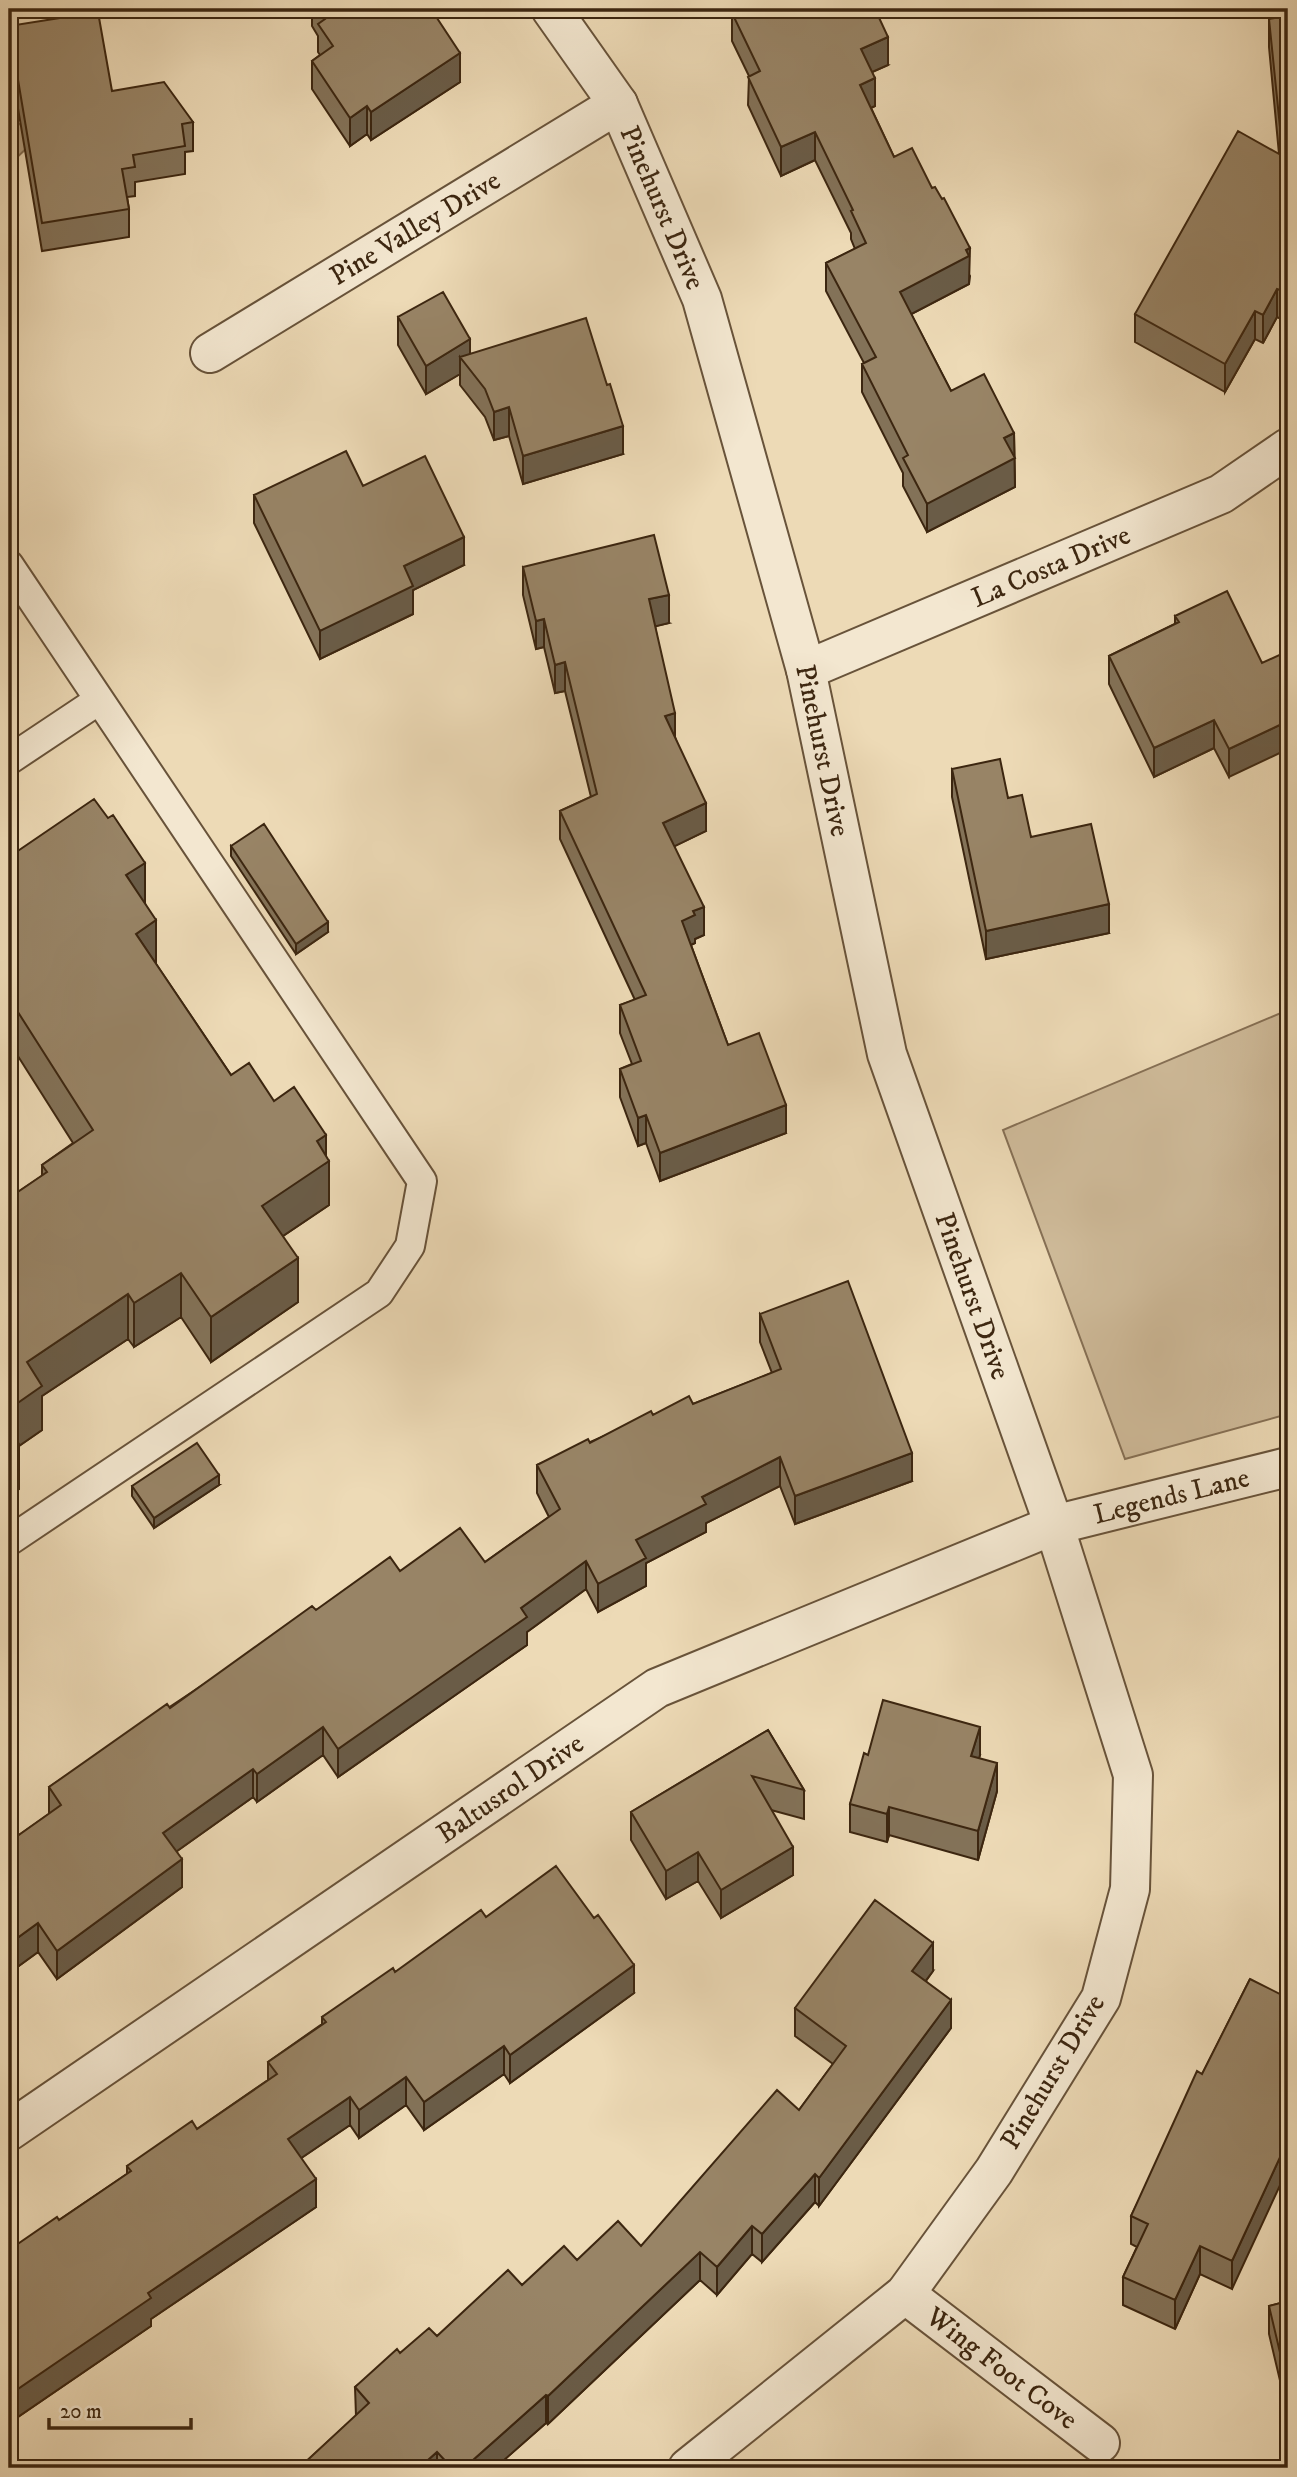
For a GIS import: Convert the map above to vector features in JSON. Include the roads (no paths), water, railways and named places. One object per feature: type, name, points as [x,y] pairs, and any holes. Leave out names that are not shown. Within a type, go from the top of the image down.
[{"type":"street","name":"Pinehurst Drive","points":[[551,9],[618,104],[702,299],[806,670],[887,1054],[1054,1525],[1133,1775],[1130,1889],[1101,1998],[994,2171],[905,2294],[688,2468]]},
{"type":"street","name":"Pine Valley Drive","points":[[209,352],[618,104]]},
{"type":"street","name":"La Costa Drive","points":[[806,670],[1221,494],[1288,449]]},
{"type":"street","name":"Legends Lane","points":[[1054,1525],[1288,1467]]},
{"type":"street","name":"Baltusrol Drive","points":[[9,2131],[657,1688],[1054,1525]]},
{"type":"street","name":"Wing Foot Cove","points":[[905,2294],[1100,2443]]},
{"type":"lane","points":[[9,565],[422,1181],[410,1246],[379,1293],[9,1541]]},
{"type":"lane","points":[[9,760],[99,700]]}]
